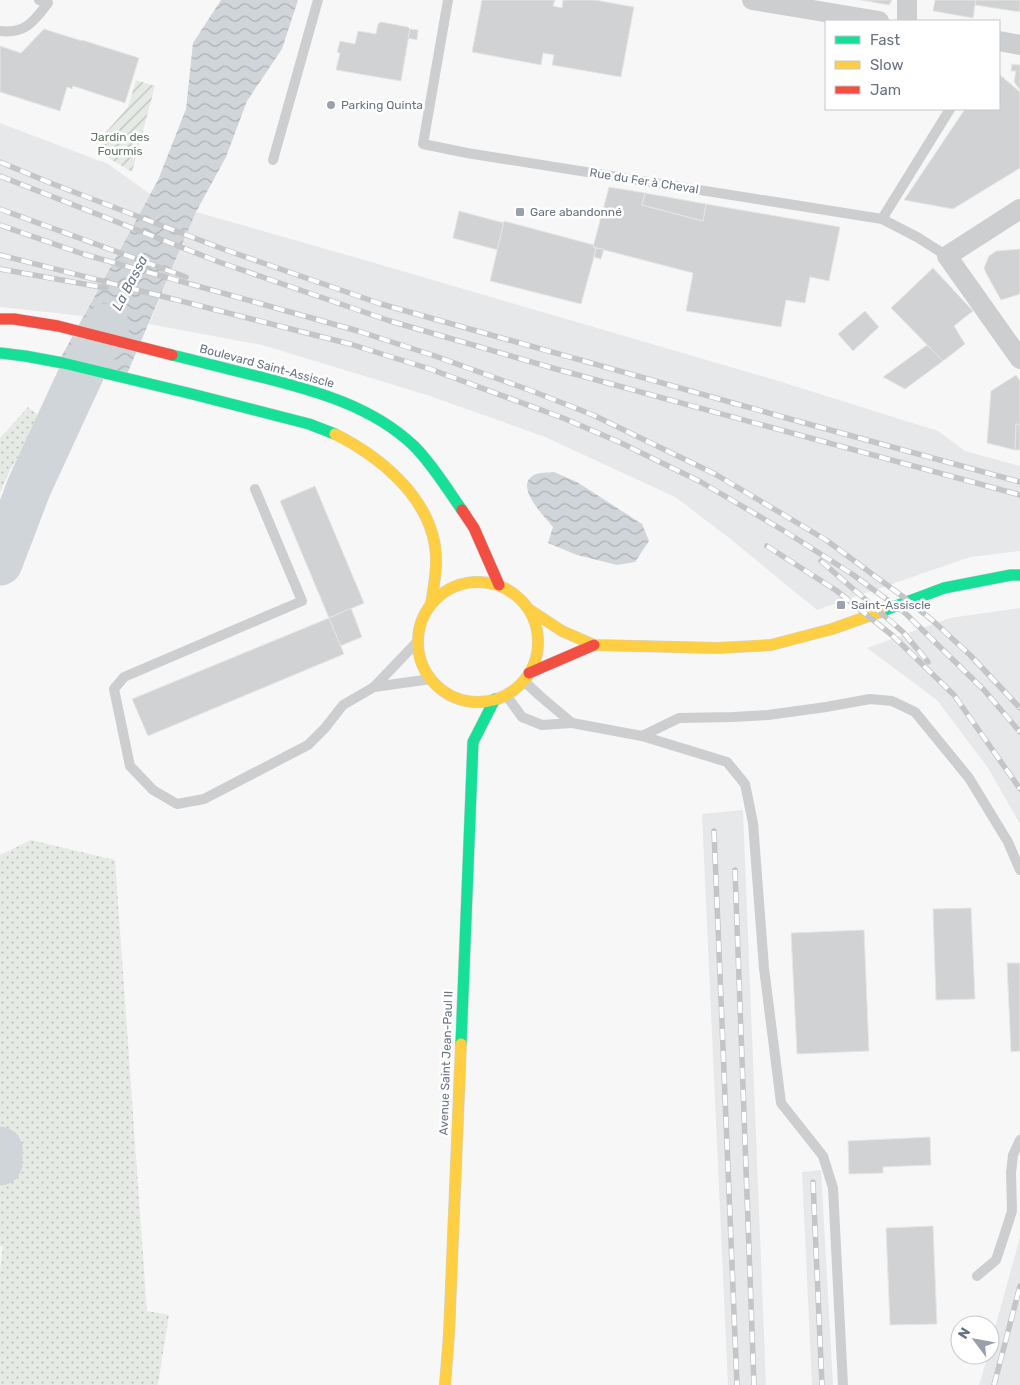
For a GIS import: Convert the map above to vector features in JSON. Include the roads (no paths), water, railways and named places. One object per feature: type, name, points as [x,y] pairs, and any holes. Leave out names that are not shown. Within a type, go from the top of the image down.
[{"type":"street","points":[[752,0],[873,20]]},
{"type":"street","points":[[907,0],[907,20]]},
{"type":"street","points":[[1000,41],[1020,45]]},
{"type":"street","points":[[1016,217],[947,256],[1020,359]]},
{"type":"street","name":"Boulevard Saint-Assiscle","points":[[0,319],[14,319],[58,326],[174,355],[303,388],[331,397],[366,412],[394,429],[434,468],[474,528],[499,585]]},
{"type":"street","points":[[0,353],[46,359],[312,426],[336,434],[360,447],[378,461],[400,480],[410,492],[426,518],[433,538],[436,566],[431,604],[422,622],[418,641],[422,661],[431,679],[440,688],[455,710]]},
{"type":"street","points":[[431,604],[445,592],[462,584],[481,582],[499,585],[516,595],[530,610],[562,631],[594,645],[718,648],[770,645],[832,629],[944,588],[1011,575],[1020,575]]},
{"type":"street","points":[[440,688],[457,698],[476,702],[500,697],[515,689],[526,677],[536,658],[538,642],[536,625],[530,610]]},
{"type":"street","points":[[526,677],[594,645]]},
{"type":"street","name":"Avenue Saint Jean-Paul II","points":[[445,1385],[449,1334],[473,742],[500,697]]},
{"type":"street","points":[[464,726],[473,742]]},
{"type":"lane","points":[[0,31],[18,30],[32,24],[48,3],[39,0]]},
{"type":"lane","points":[[273,160],[318,0]]},
{"type":"lane","name":"Rue du Fer à Cheval","points":[[448,0],[423,144],[882,219]]},
{"type":"lane","points":[[947,256],[918,237],[882,219],[949,110]]},
{"type":"lane","points":[[255,489],[302,601],[124,677],[114,689],[130,766],[153,790],[176,804],[204,799],[308,745],[325,728],[343,705],[374,686],[418,641]]},
{"type":"lane","points":[[526,677],[572,723]]},
{"type":"lane","points":[[374,686],[431,679]]},
{"type":"lane","points":[[500,697],[522,717],[542,725],[572,723],[642,736],[727,762],[745,784],[753,823],[764,968],[781,1103],[824,1156],[832,1188],[843,1385]]},
{"type":"lane","points":[[642,736],[679,718],[768,715],[870,699],[892,701],[915,712],[968,778],[1008,842],[1020,870]]},
{"type":"lane","points":[[977,1276],[996,1260],[1012,1211],[1011,1173],[1013,1155],[1020,1140]]},
{"type":"water","points":[[221,0],[298,0],[282,49],[247,101],[226,157],[196,212],[127,374],[59,361],[158,180],[186,109],[193,43]]},
{"type":"water","points":[[554,472],[577,482],[642,524],[649,541],[635,562],[617,565],[577,555],[548,543],[553,527],[538,509],[529,494],[527,486],[528,480],[534,475]]},
{"type":"waterway","name":"La Bassa","points":[[0,563],[29,487],[83,370],[107,326]]},
{"type":"waterway","name":"La Bassa","points":[[0,1149],[0,1163]]},
{"type":"railway","points":[[0,162],[223,249],[381,304],[1020,482]]},
{"type":"railway","points":[[0,176],[219,262],[390,321],[556,369],[1020,495]]},
{"type":"railway","points":[[0,209],[186,277]]},
{"type":"railway","points":[[0,225],[83,254],[358,331],[435,356],[593,415],[715,474],[826,540],[932,620],[970,655],[1020,708]]},
{"type":"railway","points":[[0,255],[350,344],[430,369],[563,418],[619,442],[701,482],[786,532],[852,574],[904,612],[984,690],[1020,732]]},
{"type":"railway","points":[[0,269],[106,288]]},
{"type":"railway","points":[[767,546],[837,591],[893,636],[954,695],[1020,789]]},
{"type":"railway","points":[[821,561],[903,632],[928,662]]},
{"type":"railway","points":[[714,831],[737,1385]]},
{"type":"railway","points":[[735,870],[754,1385]]},
{"type":"railway","points":[[813,1182],[822,1385]]},
{"type":"railway","points":[[994,1385],[1020,1286]]},
{"type":"place","name":"Parking Quinta","points":[[331,105]]},
{"type":"place","name":"Gare abandonné","points":[[520,212]]},
{"type":"place","name":"Saint-Assiscle","points":[[841,605]]},
{"type":"park label","name":"Jardin des Fourmis","points":[[120,144]]}]
